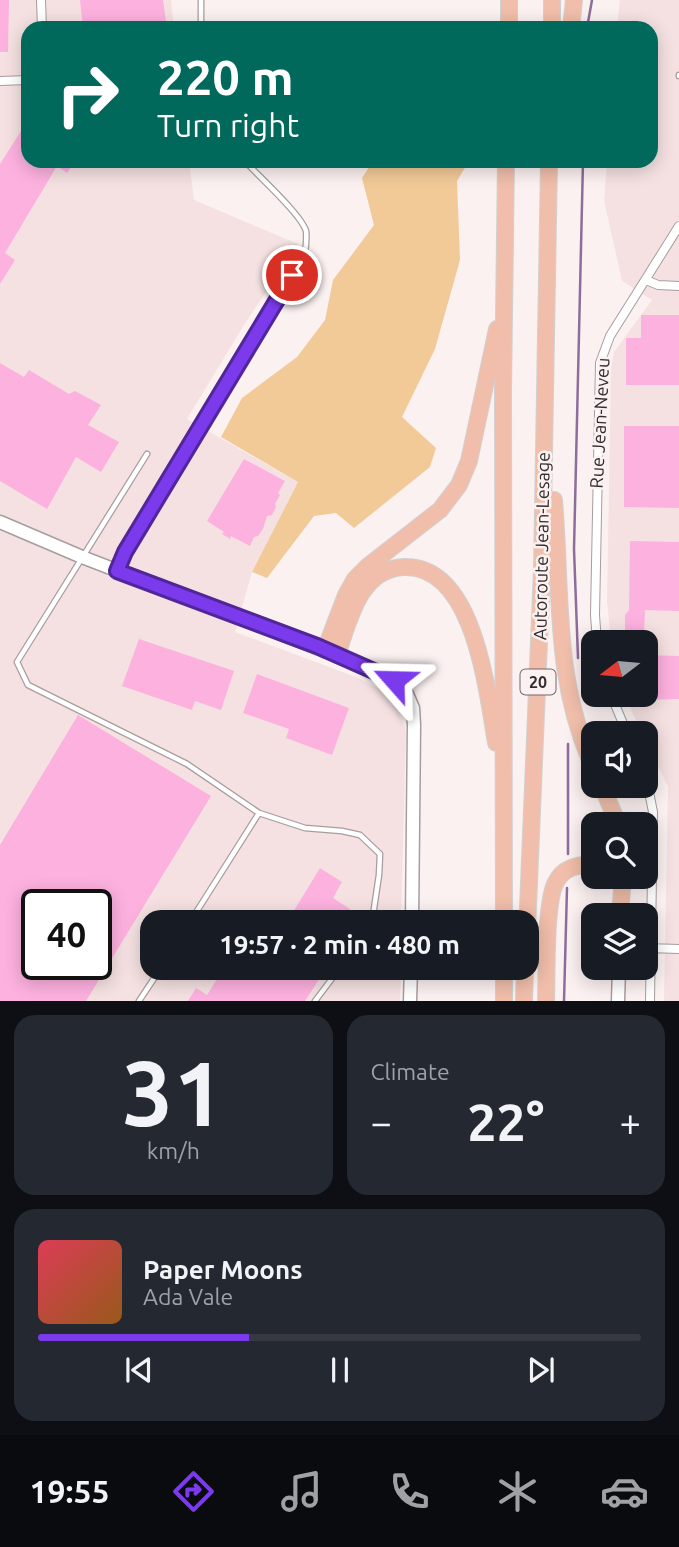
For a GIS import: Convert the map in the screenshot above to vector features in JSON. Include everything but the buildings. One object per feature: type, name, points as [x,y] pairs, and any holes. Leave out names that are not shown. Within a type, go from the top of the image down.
[{"type":"highway","points":[[509,0],[509,21]]},
{"type":"highway","points":[[552,0],[552,21]]},
{"type":"highway","points":[[572,21],[574,0]]},
{"type":"highway","name":"Autoroute Jean-Lesage","points":[[504,910],[506,168]]},
{"type":"highway","name":"Autoroute Jean-Lesage","points":[[528,910],[540,642],[550,168]]},
{"type":"highway","points":[[331,652],[345,595],[355,579],[372,562],[440,510],[453,496],[462,480],[469,461],[504,300]]},
{"type":"highway","points":[[545,432],[554,504],[557,587],[565,677],[573,715],[581,736]]},
{"type":"highway","points":[[331,652],[356,602],[376,577],[391,569],[407,567],[430,572],[440,579],[456,599],[475,645],[485,680],[505,790]]},
{"type":"highway","points":[[546,1001],[550,904],[555,884],[569,869],[581,865]]},
{"type":"highway","points":[[617,889],[621,894]]},
{"type":"highway","points":[[621,903],[622,889]]},
{"type":"highway","points":[[504,980],[504,1001]]},
{"type":"highway","points":[[524,1001],[525,980]]},
{"type":"street","points":[[41,0],[42,21]]},
{"type":"street","points":[[0,81],[21,80]]},
{"type":"street","name":"Rue Jean-Neveu","points":[[596,630],[599,368],[610,336],[679,226]]},
{"type":"street","points":[[646,280],[658,285],[679,286]]},
{"type":"street","points":[[0,522],[117,571],[331,652],[386,675],[404,690],[413,708],[414,725],[412,910]]},
{"type":"street","points":[[649,903],[651,798]]},
{"type":"street","points":[[658,948],[679,949]]},
{"type":"street","points":[[410,1001],[411,980]]},
{"type":"street","points":[[618,1001],[619,980]]},
{"type":"street","points":[[649,980],[650,1001]]},
{"type":"lane","points":[[201,0],[201,21]]},
{"type":"lane","points":[[117,571],[125,552],[305,253],[305,228],[251,168]]},
{"type":"lane","points":[[147,454],[17,662],[28,685],[187,764],[259,813],[305,828],[360,835],[380,854],[374,910]]},
{"type":"lane","points":[[198,910],[259,813]]},
{"type":"lane","points":[[139,1001],[153,980]]},
{"type":"lane","points":[[315,1001],[331,980]]},
{"type":"shaded area","points":[[0,0],[171,0],[173,21],[21,21],[21,168],[190,168],[194,200],[298,244],[244,325],[187,419],[298,482],[252,572],[235,632],[356,677],[381,690],[396,705],[406,731],[401,910],[140,910],[140,980],[401,980],[400,1001],[0,1001]]},
{"type":"shaded area","points":[[620,0],[679,0],[679,1001],[664,1001],[668,787],[658,766],[658,721],[636,721],[631,707],[658,707],[658,630],[610,630],[607,601],[611,368],[614,352],[652,300],[622,281],[604,201],[606,168],[658,168],[658,21],[618,21]]},
{"type":"shaded area","points":[[368,168],[465,168],[457,181],[460,260],[435,349],[402,417],[436,448],[430,467],[354,528],[336,513],[314,516],[267,578],[252,572],[298,482],[221,437],[242,398],[297,357],[325,320],[333,280],[374,225],[362,178]]},
{"type":"waterway","points":[[588,21],[592,0]]},
{"type":"waterway","points":[[578,658],[574,549],[583,168]]},
{"type":"waterway","points":[[568,744],[568,854]]},
{"type":"waterway","points":[[564,1001],[567,888]]},
{"type":"route","points":[[292,275],[125,552],[117,571],[317,646],[394,680]]}]
